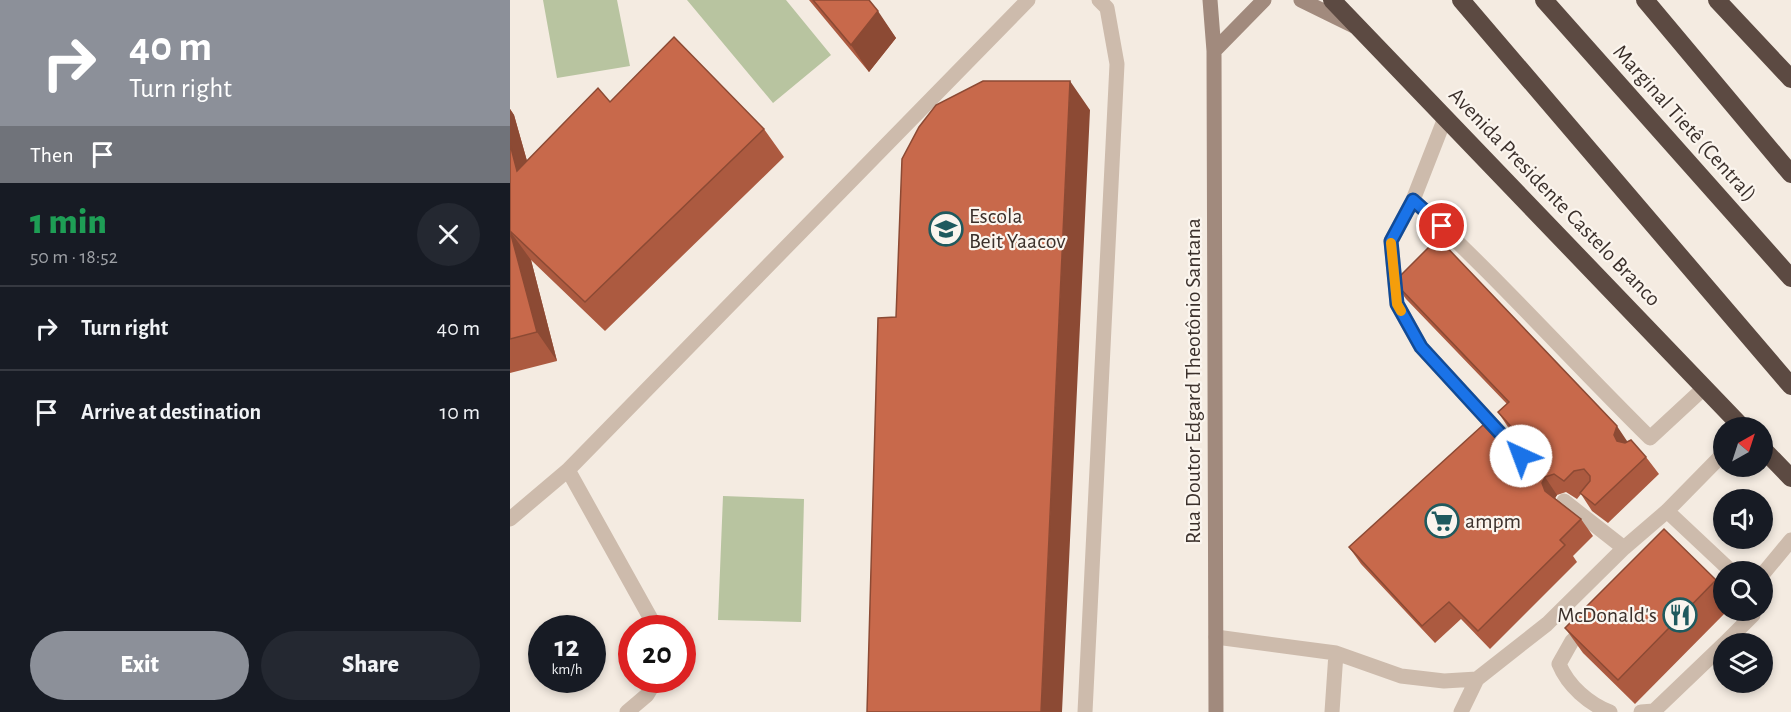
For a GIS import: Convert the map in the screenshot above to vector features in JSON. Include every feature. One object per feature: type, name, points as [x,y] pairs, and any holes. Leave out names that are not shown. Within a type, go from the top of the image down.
[{"type":"highway","name":"Avenida Presidente Castelo Branco","points":[[1332,0],[1732,417]]},
{"type":"highway","points":[[1461,0],[1791,386]]},
{"type":"highway","name":"Marginal Tietê (Central)","points":[[1544,0],[1791,278]]},
{"type":"highway","points":[[1645,0],[1791,174]]},
{"type":"highway","points":[[1717,0],[1791,79]]},
{"type":"highway","points":[[1773,459],[1791,478]]},
{"type":"street","name":"Rua Doutor Edgard Theotônio Santana","points":[[1209,0],[1214,51],[1216,712]]},
{"type":"street","points":[[1214,51],[1264,0]]},
{"type":"street","points":[[1301,0],[1360,29]]},
{"type":"lane","points":[[510,519],[568,470],[1028,0]]},
{"type":"lane","points":[[1085,712],[1117,64],[1107,8],[1099,0]]},
{"type":"lane","points":[[1445,118],[1413,200],[1391,241],[1397,304],[1421,347],[1521,456]]},
{"type":"lane","points":[[1413,200],[1471,253],[1537,325],[1650,438]]},
{"type":"lane","points":[[1636,451],[1704,388]]},
{"type":"lane","points":[[1461,712],[1477,679],[1547,624],[1624,548],[1667,511],[1713,464]]},
{"type":"lane","points":[[568,470],[649,615]]},
{"type":"lane","points":[[1564,501],[1582,507],[1624,548]]},
{"type":"lane","points":[[1661,537],[1667,511]]},
{"type":"lane","points":[[1667,511],[1720,561]]},
{"type":"lane","points":[[1773,562],[1791,540]]},
{"type":"lane","points":[[1597,616],[1572,641],[1559,664],[1565,679],[1598,707],[1610,712]]},
{"type":"lane","points":[[1735,633],[1747,621]]},
{"type":"lane","points":[[1216,637],[1336,653],[1401,676],[1444,681],[1477,679]]},
{"type":"lane","points":[[1332,712],[1336,653]]},
{"type":"lane","points":[[1641,712],[1654,711],[1713,655]]},
{"type":"lane","points":[[627,712],[648,693]]},
{"type":"green space","points":[[543,0],[617,0],[630,66],[557,78]]},
{"type":"green space","points":[[687,0],[786,0],[831,55],[773,103]]},
{"type":"green space","points":[[723,496],[804,499],[801,622],[718,620]]},
{"type":"building","points":[[813,0],[869,0],[878,11],[851,45]]},
{"type":"building","points":[[674,37],[764,129],[585,302],[510,231],[510,144],[517,171],[598,88],[610,102]]},
{"type":"building","points":[[983,81],[1070,81],[1041,712],[867,712],[878,318],[896,317],[902,159],[919,127],[936,105]]},
{"type":"building","points":[[510,231],[537,332],[510,339]]},
{"type":"building","points":[[1438,238],[1617,426],[1614,435],[1617,441],[1625,443],[1631,440],[1646,457],[1595,505],[1580,493],[1590,481],[1590,476],[1584,469],[1574,471],[1564,481],[1554,474],[1545,477],[1542,483],[1545,491],[1581,519],[1560,540],[1565,545],[1478,631],[1449,602],[1422,626],[1349,547],[1483,425],[1505,448],[1511,448],[1518,441],[1516,432],[1498,412],[1509,402],[1394,282]]},
{"type":"building","points":[[1664,529],[1713,577],[1713,583],[1618,680],[1565,628]]},
{"type":"slow traffic","points":[[1391,243],[1397,304],[1401,311]]},
{"type":"place","name":"Escola Beit Yaacov","points":[[946,229]]},
{"type":"place","name":"ampm","points":[[1442,521]]},
{"type":"place","name":"McDonald's","points":[[1680,615]]},
{"type":"route","points":[[1442,226],[1413,200],[1391,241],[1397,304],[1421,347],[1521,456]]}]
